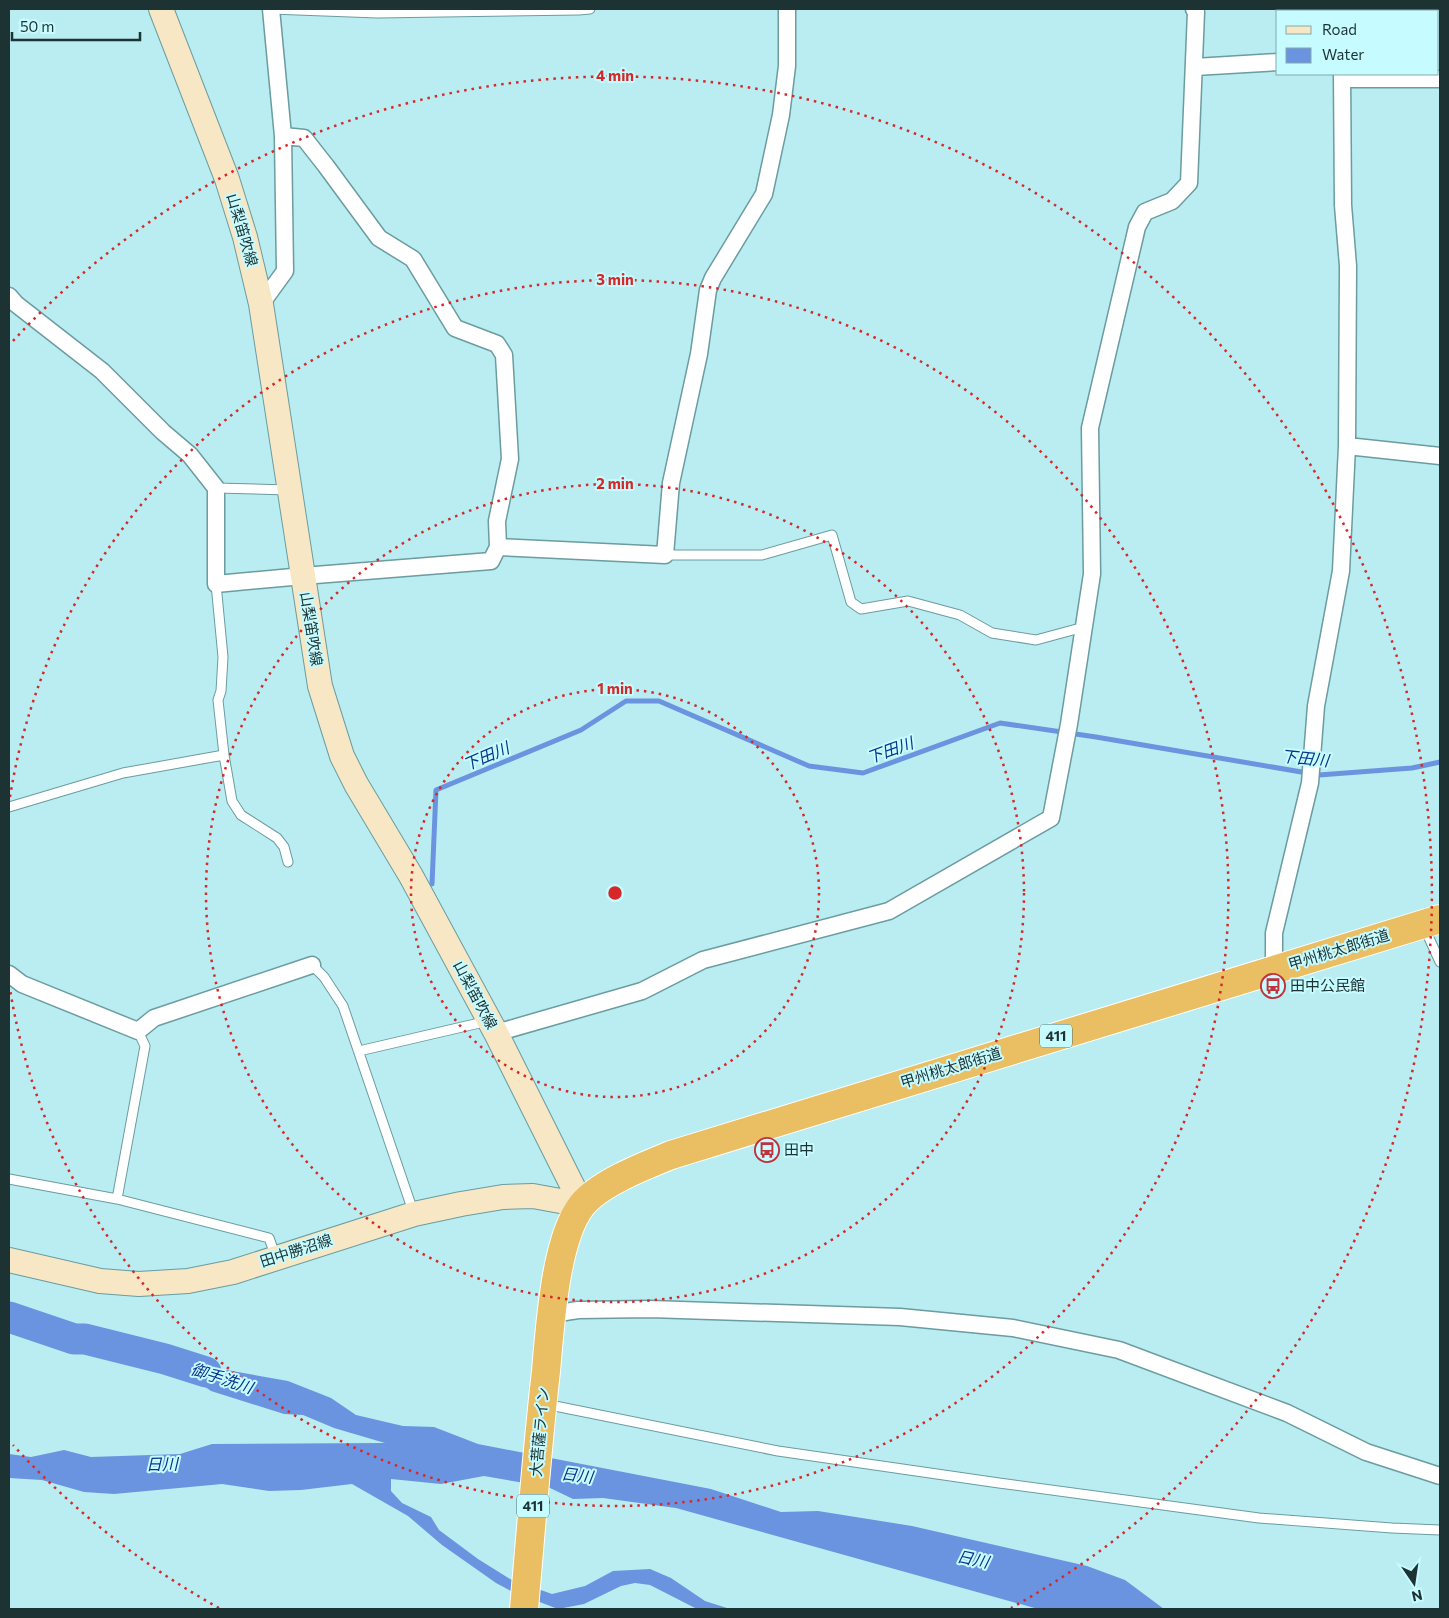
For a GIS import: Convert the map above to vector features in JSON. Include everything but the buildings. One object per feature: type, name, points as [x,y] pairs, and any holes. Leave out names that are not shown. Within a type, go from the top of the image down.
[{"type":"highway","name":"甲州桃太郎街道","points":[[552,1314],[560,1258],[569,1226],[582,1204],[606,1185],[638,1168],[671,1155],[1432,921]]},
{"type":"highway","name":"大菩薩ライン","points":[[524,1609],[542,1403],[552,1314]]},
{"type":"main road","name":"山梨笛吹線","points":[[161,9],[227,179],[245,237],[261,304],[320,686],[342,756],[356,784],[411,876],[492,1027],[582,1204]]},
{"type":"main road","name":"田中勝沼線","points":[[9,1260],[100,1281],[139,1284],[188,1281],[233,1272],[414,1214],[461,1204],[503,1197],[533,1196],[582,1204]]},
{"type":"street","points":[[261,304],[285,271],[283,136],[271,9]]},
{"type":"street","points":[[498,547],[664,555],[670,483],[699,354],[708,290],[713,278],[764,194],[781,115],[787,66],[787,9]]},
{"type":"street","points":[[492,1027],[642,991],[702,960],[889,911],[1051,818],[1067,732],[1092,574],[1090,428],[1137,227],[1145,212],[1172,201],[1189,183],[1195,67],[1196,12],[1194,9]]},
{"type":"street","points":[[1195,67],[1276,62]]},
{"type":"street","points":[[1274,969],[1274,933],[1310,783],[1316,706],[1341,570],[1347,446],[1348,266],[1343,204],[1342,76],[1440,78]]},
{"type":"street","points":[[9,296],[16,304],[102,371],[163,432],[190,455],[216,488],[216,584],[491,561],[498,547],[496,521],[510,459],[504,355],[497,344],[455,328],[414,259],[379,238],[304,138],[283,136]]},
{"type":"street","points":[[1347,446],[1440,456]]},
{"type":"street","points":[[9,974],[22,984],[138,1030],[154,1018],[312,965]]},
{"type":"street","points":[[552,1314],[578,1310],[650,1309],[900,1317],[1013,1328],[1119,1350],[1287,1413],[1366,1452],[1440,1476]]},
{"type":"lane","points":[[271,9],[377,13],[590,9]]},
{"type":"lane","points":[[216,488],[290,490]]},
{"type":"lane","points":[[664,555],[762,555],[832,535],[851,602],[861,609],[908,601],[960,615],[992,633],[1036,640],[1084,627]]},
{"type":"lane","points":[[216,584],[223,657],[221,691],[218,700],[224,755],[232,801],[241,814],[276,838],[284,847],[288,862]]},
{"type":"lane","points":[[9,807],[124,773],[224,755]]},
{"type":"lane","points":[[1432,921],[1440,962]]},
{"type":"lane","points":[[312,965],[324,977],[343,1006],[414,1214]]},
{"type":"lane","points":[[359,1050],[492,1027]]},
{"type":"lane","points":[[117,1199],[145,1046],[138,1030]]},
{"type":"lane","points":[[9,1179],[117,1199],[269,1238],[276,1258]]},
{"type":"lane","points":[[542,1403],[778,1451],[999,1483],[1259,1518],[1440,1530]]},
{"type":"water","name":"日川","points":[[165,1359],[288,1381],[331,1398],[356,1415],[403,1426],[434,1427],[478,1444],[711,1489],[781,1512],[818,1511],[912,1526],[1087,1566],[1125,1580],[1164,1609],[1038,1609],[676,1508],[603,1498],[573,1499],[548,1487],[484,1476],[441,1484],[391,1479],[391,1491],[402,1503],[431,1517],[439,1530],[478,1559],[510,1579],[552,1594],[585,1586],[613,1571],[650,1569],[671,1578],[705,1601],[730,1609],[697,1609],[650,1585],[635,1583],[621,1586],[584,1604],[558,1609],[511,1591],[496,1583],[442,1545],[408,1516],[352,1484],[301,1490],[269,1491],[222,1484],[114,1494],[84,1492],[42,1480],[9,1478],[9,1454],[31,1457],[64,1450],[91,1457],[180,1454],[212,1444],[385,1443],[334,1428],[303,1415],[284,1414],[211,1391]]},
{"type":"waterway","name":"下田川","points":[[432,884],[436,790],[581,730],[626,701],[659,701],[809,766],[863,773],[1000,723],[1096,737],[1319,775],[1412,768],[1440,762]]},
{"type":"waterway","name":"御手洗川","points":[[9,1317],[74,1339],[85,1339],[165,1359],[206,1372]]},
{"type":"place","name":"田中公民館","points":[[1273,986]]},
{"type":"place","name":"田中","points":[[767,1150]]}]
